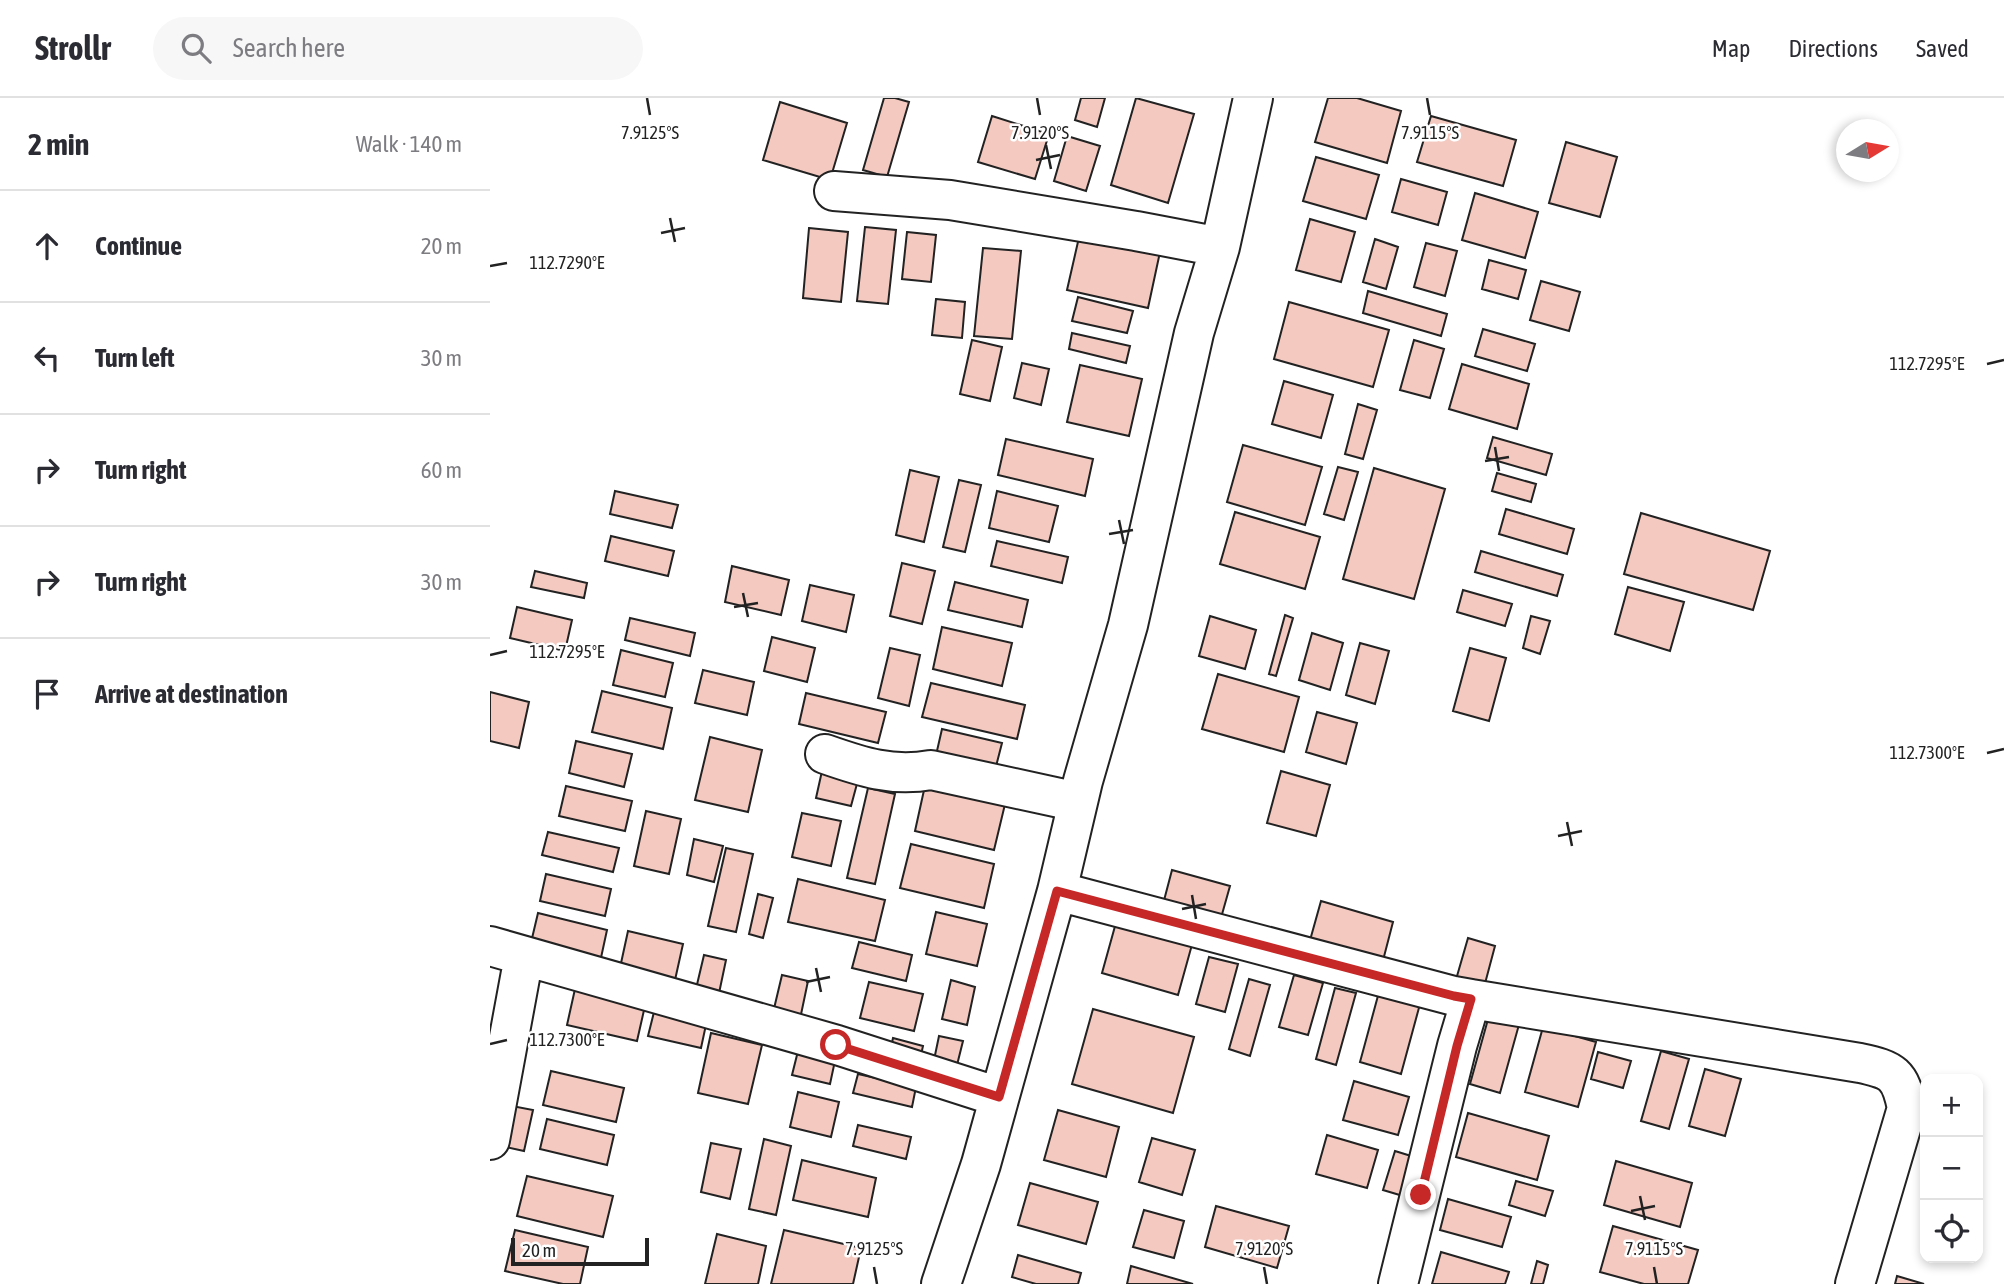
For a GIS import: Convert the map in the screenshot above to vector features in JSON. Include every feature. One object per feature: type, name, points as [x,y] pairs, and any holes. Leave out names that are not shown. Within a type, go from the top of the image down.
[{"type":"street","points":[[941,1284],[981,1164],[1128,625],[1194,333],[1220,247],[1254,98]]},
{"type":"street","points":[[834,191],[950,200],[1220,247]]},
{"type":"street","points":[[825,754],[862,768],[910,774],[931,770],[1078,803]]},
{"type":"street","points":[[1057,891],[1454,996],[1880,1067],[1897,1078],[1903,1089],[1907,1108],[1855,1284]]},
{"type":"street","points":[[490,1140],[507,951],[836,1045],[999,1097]]},
{"type":"street","points":[[1398,1284],[1471,999]]},
{"type":"building","points":[[884,98],[909,102],[887,177],[863,170]]},
{"type":"building","points":[[1081,98],[1105,98],[1097,127],[1075,120]]},
{"type":"building","points":[[1136,98],[1194,114],[1168,203],[1111,185]]},
{"type":"building","points":[[1328,98],[1357,98],[1401,111],[1387,163],[1315,142]]},
{"type":"building","points":[[780,102],[847,123],[830,180],[763,160]]},
{"type":"building","points":[[992,116],[1049,134],[1035,179],[978,162]]},
{"type":"building","points":[[1431,116],[1516,140],[1503,186],[1417,162]]},
{"type":"building","points":[[1067,136],[1100,146],[1086,191],[1054,181]]},
{"type":"building","points":[[1566,142],[1617,157],[1600,217],[1549,203]]},
{"type":"building","points":[[1316,157],[1379,175],[1366,219],[1303,201]]},
{"type":"building","points":[[1401,179],[1447,192],[1438,225],[1392,212]]},
{"type":"building","points":[[1475,193],[1538,212],[1525,258],[1462,240]]},
{"type":"building","points":[[1310,219],[1355,232],[1341,282],[1296,270]]},
{"type":"building","points":[[865,227],[896,230],[888,304],[857,301]]},
{"type":"building","points":[[809,228],[848,232],[841,302],[803,298]]},
{"type":"building","points":[[907,232],[936,235],[931,282],[902,279]]},
{"type":"building","points":[[1080,233],[1160,252],[1148,308],[1067,290]]},
{"type":"building","points":[[1375,239],[1398,247],[1386,289],[1363,282]]},
{"type":"building","points":[[1426,243],[1457,251],[1445,296],[1414,287]]},
{"type":"building","points":[[983,248],[1021,251],[1012,339],[974,336]]},
{"type":"building","points":[[1489,260],[1526,270],[1518,299],[1482,289]]},
{"type":"building","points":[[1541,281],[1580,292],[1569,331],[1530,320]]},
{"type":"building","points":[[1368,291],[1447,314],[1441,336],[1363,313]]},
{"type":"building","points":[[1078,297],[1133,311],[1127,333],[1072,321]]},
{"type":"building","points":[[936,299],[965,302],[962,338],[932,335]]},
{"type":"building","points":[[1289,302],[1389,330],[1373,387],[1274,359]]},
{"type":"building","points":[[1483,329],[1535,344],[1527,371],[1475,356]]},
{"type":"building","points":[[1072,333],[1130,346],[1126,363],[1069,349]]},
{"type":"building","points":[[972,340],[1002,347],[990,401],[960,394]]},
{"type":"building","points":[[1414,340],[1444,349],[1430,398],[1400,390]]},
{"type":"building","points":[[1022,363],[1049,369],[1041,405],[1014,398]]},
{"type":"building","points":[[1462,364],[1529,384],[1517,429],[1449,409]]},
{"type":"building","points":[[1080,365],[1142,379],[1129,436],[1067,422]]},
{"type":"building","points":[[1284,381],[1333,395],[1321,438],[1272,424]]},
{"type":"building","points":[[1358,404],[1377,410],[1363,459],[1345,454]]},
{"type":"building","points":[[1493,437],[1552,454],[1546,475],[1487,458]]},
{"type":"building","points":[[1006,439],[1093,459],[1085,496],[998,475]]},
{"type":"building","points":[[1243,445],[1322,467],[1305,525],[1227,502]]},
{"type":"building","points":[[1338,467],[1358,472],[1344,520],[1324,514]]},
{"type":"building","points":[[1374,468],[1445,489],[1414,599],[1343,579]]},
{"type":"building","points":[[910,470],[939,477],[924,542],[896,535]]},
{"type":"building","points":[[1497,473],[1536,484],[1531,502],[1492,491]]},
{"type":"building","points":[[959,480],[981,485],[965,552],[943,547]]},
{"type":"building","points":[[615,491],[678,505],[672,528],[610,514]]},
{"type":"building","points":[[997,491],[1058,506],[1049,542],[989,528]]},
{"type":"building","points":[[1506,509],[1574,529],[1567,554],[1499,534]]},
{"type":"building","points":[[1235,512],[1320,537],[1305,589],[1220,564]]},
{"type":"building","points":[[1641,513],[1770,551],[1753,610],[1624,574]]},
{"type":"building","points":[[611,536],[674,551],[668,576],[605,561]]},
{"type":"building","points":[[997,541],[1068,557],[1062,583],[991,566]]},
{"type":"building","points":[[1481,551],[1563,575],[1557,596],[1475,572]]},
{"type":"building","points":[[902,563],[935,571],[922,624],[890,616]]},
{"type":"building","points":[[732,566],[789,580],[781,615],[725,602]]},
{"type":"building","points":[[535,571],[587,583],[584,598],[531,587]]},
{"type":"building","points":[[955,582],[1028,600],[1022,627],[948,610]]},
{"type":"building","points":[[810,585],[854,595],[846,632],[802,621]]},
{"type":"building","points":[[1628,587],[1684,602],[1670,651],[1615,634]]},
{"type":"building","points":[[1463,590],[1512,604],[1505,626],[1457,612]]},
{"type":"building","points":[[517,607],[572,620],[565,651],[510,638]]},
{"type":"building","points":[[1285,615],[1293,618],[1276,676],[1269,674]]},
{"type":"building","points":[[1210,616],[1256,630],[1245,669],[1199,656]]},
{"type":"building","points":[[1531,616],[1550,621],[1540,654],[1523,648]]},
{"type":"building","points":[[630,618],[695,633],[690,656],[625,640]]},
{"type":"building","points":[[942,627],[1012,643],[1002,686],[933,669]]},
{"type":"building","points":[[1312,633],[1343,643],[1330,690],[1299,680]]},
{"type":"building","points":[[772,637],[815,648],[807,682],[764,671]]},
{"type":"building","points":[[1360,643],[1389,651],[1375,704],[1346,695]]},
{"type":"building","points":[[890,648],[920,655],[909,706],[878,698]]},
{"type":"building","points":[[1470,648],[1506,658],[1489,721],[1453,711]]},
{"type":"building","points":[[621,650],[673,663],[665,697],[613,685]]},
{"type":"building","points":[[703,670],[754,682],[747,715],[695,703]]},
{"type":"building","points":[[1218,674],[1299,697],[1284,752],[1202,729]]},
{"type":"building","points":[[931,683],[1025,705],[1017,739],[922,717]]},
{"type":"building","points":[[602,691],[672,708],[663,749],[592,732]]},
{"type":"building","points":[[490,692],[529,702],[519,748],[490,741]]},
{"type":"building","points":[[806,693],[886,712],[878,743],[799,724]]},
{"type":"building","points":[[1317,712],[1357,723],[1346,764],[1306,752]]},
{"type":"building","points":[[942,729],[1002,743],[993,778],[934,764]]},
{"type":"building","points":[[710,737],[762,750],[748,812],[695,800]]},
{"type":"building","points":[[576,741],[632,754],[624,787],[569,773]]},
{"type":"building","points":[[822,771],[858,780],[851,806],[816,798]]},
{"type":"building","points":[[1281,771],[1330,785],[1316,836],[1267,823]]},
{"type":"building","points":[[926,781],[1006,800],[994,850],[915,831]]},
{"type":"building","points":[[566,786],[632,801],[625,831],[559,816]]},
{"type":"building","points":[[868,788],[895,794],[875,884],[847,878]]},
{"type":"building","points":[[646,811],[681,819],[669,874],[634,866]]},
{"type":"building","points":[[802,813],[841,821],[831,866],[792,857]]},
{"type":"building","points":[[548,832],[619,848],[613,872],[542,855]]},
{"type":"building","points":[[694,839],[723,846],[714,882],[687,875]]},
{"type":"building","points":[[911,844],[994,864],[984,908],[900,888]]},
{"type":"building","points":[[726,848],[753,854],[736,932],[708,926]]},
{"type":"building","points":[[1172,870],[1230,886],[1219,925],[1162,908]]},
{"type":"building","points":[[546,874],[611,889],[605,916],[540,901]]},
{"type":"building","points":[[798,879],[885,900],[875,941],[788,922]]},
{"type":"building","points":[[758,894],[773,898],[763,938],[749,934]]},
{"type":"building","points":[[1321,901],[1393,922],[1380,972],[1307,951]]},
{"type":"building","points":[[936,912],[987,924],[977,966],[926,954]]},
{"type":"building","points":[[538,913],[607,930],[599,967],[529,951]]},
{"type":"building","points":[[1117,919],[1193,941],[1178,995],[1102,973]]},
{"type":"building","points":[[628,931],[683,944],[673,989],[618,977]]},
{"type":"building","points":[[1468,938],[1495,946],[1483,991],[1455,983]]},
{"type":"building","points":[[859,942],[912,955],[906,981],[852,968]]},
{"type":"building","points":[[704,955],[726,960],[718,998],[695,993]]},
{"type":"building","points":[[1209,957],[1238,964],[1225,1012],[1196,1004]]},
{"type":"building","points":[[782,975],[808,981],[799,1024],[772,1017]]},
{"type":"building","points":[[1294,975],[1323,983],[1308,1035],[1279,1027]]},
{"type":"building","points":[[1249,979],[1270,985],[1250,1056],[1229,1049]]},
{"type":"building","points":[[577,980],[647,997],[637,1041],[567,1025]]},
{"type":"building","points":[[951,980],[975,987],[967,1025],[942,1019]]},
{"type":"building","points":[[869,982],[923,994],[914,1031],[860,1018]]},
{"type":"building","points":[[1335,988],[1356,993],[1336,1065],[1316,1059]]},
{"type":"building","points":[[1379,992],[1420,1004],[1401,1074],[1360,1062]]},
{"type":"building","points":[[655,1008],[707,1020],[701,1048],[648,1036]]},
{"type":"building","points":[[1093,1009],[1194,1037],[1173,1113],[1072,1084]]},
{"type":"building","points":[[1490,1012],[1520,1021],[1500,1093],[1470,1084]]},
{"type":"building","points":[[1543,1027],[1596,1042],[1578,1107],[1525,1092]]},
{"type":"building","points":[[711,1033],[762,1045],[748,1104],[698,1093]]},
{"type":"building","points":[[939,1036],[963,1041],[957,1065],[934,1060]]},
{"type":"building","points":[[893,1038],[923,1046],[918,1068],[888,1061]]},
{"type":"building","points":[[799,1047],[836,1056],[830,1084],[792,1075]]},
{"type":"building","points":[[1661,1051],[1689,1059],[1669,1129],[1641,1121]]},
{"type":"building","points":[[1598,1052],[1631,1061],[1623,1088],[1591,1079]]},
{"type":"building","points":[[1705,1069],[1741,1079],[1725,1136],[1689,1126]]},
{"type":"building","points":[[551,1071],[624,1088],[616,1122],[543,1105]]},
{"type":"building","points":[[858,1074],[916,1087],[912,1107],[853,1093]]},
{"type":"building","points":[[1354,1081],[1409,1097],[1398,1135],[1343,1120]]},
{"type":"building","points":[[798,1092],[839,1102],[831,1137],[790,1127]]},
{"type":"building","points":[[507,1105],[533,1110],[524,1151],[497,1145]]},
{"type":"building","points":[[1058,1110],[1119,1127],[1106,1177],[1044,1160]]},
{"type":"building","points":[[1468,1113],[1549,1136],[1537,1180],[1456,1157]]},
{"type":"building","points":[[547,1119],[614,1135],[607,1165],[540,1149]]},
{"type":"building","points":[[858,1125],[911,1137],[906,1159],[853,1146]]},
{"type":"building","points":[[1327,1135],[1378,1150],[1367,1188],[1316,1174]]},
{"type":"building","points":[[1152,1138],[1195,1150],[1182,1195],[1139,1182]]},
{"type":"building","points":[[764,1139],[791,1146],[776,1215],[749,1209]]},
{"type":"building","points":[[711,1143],[741,1149],[730,1199],[701,1192]]},
{"type":"building","points":[[1395,1151],[1424,1160],[1413,1199],[1383,1190]]},
{"type":"building","points":[[802,1160],[876,1178],[868,1217],[793,1200]]},
{"type":"building","points":[[1616,1161],[1692,1183],[1680,1227],[1604,1205]]},
{"type":"building","points":[[527,1176],[613,1196],[603,1237],[517,1216]]},
{"type":"building","points":[[1516,1181],[1553,1191],[1545,1216],[1509,1205]]},
{"type":"building","points":[[1030,1183],[1098,1202],[1086,1244],[1018,1225]]},
{"type":"building","points":[[1448,1199],[1511,1217],[1502,1247],[1440,1230]]},
{"type":"building","points":[[1216,1206],[1289,1226],[1277,1268],[1205,1247]]},
{"type":"building","points":[[1144,1210],[1184,1221],[1174,1258],[1133,1247]]},
{"type":"building","points":[[1613,1226],[1698,1250],[1688,1284],[1644,1284],[1600,1272]]},
{"type":"building","points":[[515,1230],[588,1247],[580,1284],[563,1284],[505,1271]]},
{"type":"building","points":[[784,1230],[861,1248],[853,1284],[771,1284]]},
{"type":"building","points":[[717,1234],[766,1246],[758,1284],[705,1284]]},
{"type":"building","points":[[1441,1252],[1509,1272],[1505,1284],[1432,1284]]},
{"type":"building","points":[[1018,1255],[1081,1273],[1078,1284],[1036,1284],[1012,1277]]},
{"type":"building","points":[[1537,1261],[1548,1265],[1543,1284],[1531,1284]]},
{"type":"building","points":[[1131,1266],[1193,1284],[1127,1284]]},
{"type":"building","points":[[1897,1276],[1924,1284],[1895,1284]]},
{"type":"route","points":[[836,1045],[999,1097],[1057,891],[1471,999],[1421,1195]]}]
